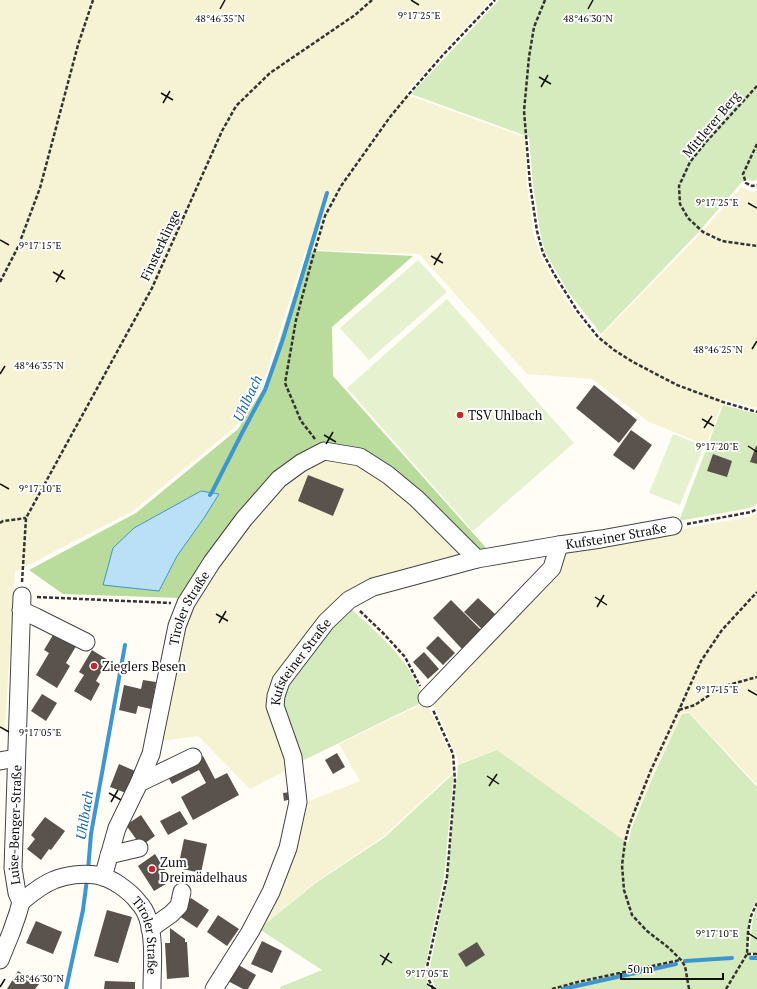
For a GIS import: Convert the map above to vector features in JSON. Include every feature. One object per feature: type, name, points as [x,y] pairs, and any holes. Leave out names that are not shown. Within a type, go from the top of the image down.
[{"type":"street","points":[[324,451],[360,457],[388,475],[417,499],[477,559]]},
{"type":"street","name":"Tiroler Straße","points":[[152,989],[152,947],[148,920],[140,903],[132,894],[122,887],[99,876],[109,855],[117,828],[139,784],[151,754],[177,626],[186,603],[212,562],[244,519],[279,479],[301,463],[324,451]]},
{"type":"street","name":"Kufsteiner Straße","points":[[214,989],[250,932],[270,892],[288,848],[298,802],[293,757],[274,706],[281,681],[326,622],[349,600],[373,587],[477,559],[673,526]]},
{"type":"street","name":"Kufsteiner Straße","points":[[427,698],[552,568],[559,544]]},
{"type":"street","points":[[21,603],[36,617],[86,642]]},
{"type":"street","name":"Luise-Benger-Straße","points":[[0,960],[12,933],[21,902],[17,893],[13,868],[8,760],[21,603]]},
{"type":"street","points":[[139,784],[193,757]]},
{"type":"street","points":[[109,855],[140,848]]},
{"type":"street","points":[[21,902],[44,884],[64,877],[78,875],[99,876]]},
{"type":"street","points":[[150,929],[171,914],[179,906],[182,892]]},
{"type":"path","points":[[0,282],[18,247],[40,188],[78,45],[93,0]]},
{"type":"path","name":"Finsterklinge","points":[[26,518],[152,288],[222,131],[236,106],[270,73],[355,15],[372,0]]},
{"type":"path","points":[[324,451],[302,421],[285,383],[296,320],[324,216],[341,186],[390,117],[442,56],[495,0]]},
{"type":"path","points":[[545,0],[534,27],[529,57],[524,111],[530,184],[537,231],[543,253],[554,274],[578,312],[598,336],[614,350],[633,362],[677,385],[723,402],[757,412]]},
{"type":"path","name":"Mittlerer Berg","points":[[757,86],[706,142],[690,162],[679,186],[680,204],[688,218],[703,232],[722,241],[757,246]]},
{"type":"path","points":[[757,144],[743,174],[746,183],[752,186],[757,185]]},
{"type":"path","points":[[673,526],[751,512],[757,509]]},
{"type":"path","points":[[0,523],[3,521],[26,518],[21,603],[186,603]]},
{"type":"path","points":[[690,989],[685,966],[681,960],[669,948],[646,931],[632,915],[624,890],[622,865],[625,842],[634,812],[651,770],[700,661],[722,630],[757,592]]},
{"type":"path","points":[[349,600],[384,634],[404,657],[427,698],[454,754],[455,781],[447,877],[427,967],[432,989]]},
{"type":"path","points":[[679,710],[695,705],[721,687],[757,677]]},
{"type":"path","points":[[726,989],[747,954],[748,932],[751,916],[756,904]]},
{"type":"path","points":[[747,954],[757,954]]},
{"type":"path","points":[[552,989],[681,960]]},
{"type":"shaded area","points":[[0,0],[491,0],[405,94],[525,137],[527,185],[533,232],[540,255],[564,297],[596,341],[698,236],[742,187],[750,192],[757,191],[757,408],[724,399],[706,445],[649,422],[592,379],[527,374],[419,254],[315,250],[305,252],[263,384],[235,427],[133,511],[15,572],[5,727],[0,730]]},
{"type":"shaded area","points":[[325,459],[358,462],[385,480],[467,556],[346,597],[292,767],[250,789],[198,736],[160,741],[190,609],[216,565],[282,483]]},
{"type":"shaded area","points":[[757,513],[757,785],[689,712],[682,713],[654,772],[631,827],[627,842],[497,750],[458,764],[456,754],[431,699],[560,551],[753,516]]},
{"type":"shaded area","points":[[426,702],[451,755],[452,773],[384,836],[317,881],[259,929],[304,803],[360,781],[339,744]]},
{"type":"green space","points":[[499,0],[757,0],[757,180],[752,181],[748,179],[741,183],[696,235],[601,334],[569,293],[545,252],[540,231],[533,184],[529,137],[411,94]]},
{"type":"green space","points":[[315,251],[413,256],[332,327],[333,376],[488,550],[475,553],[420,496],[322,444],[180,598],[63,594],[29,570],[136,513],[238,429],[265,386],[307,254]]},
{"type":"green space","points":[[418,260],[447,292],[369,360],[340,328]]},
{"type":"green space","name":"TSV Uhlbach","points":[[447,299],[574,443],[473,531],[347,388]]},
{"type":"green space","points":[[723,405],[757,414],[757,504],[750,508],[679,521]]},
{"type":"green space","points":[[673,434],[704,446],[680,505],[649,493]]},
{"type":"green space","points":[[349,607],[377,632],[406,665],[425,701],[296,764],[280,696],[284,683]]},
{"type":"green space","points":[[689,713],[757,787],[757,900],[749,915],[750,932],[748,955],[757,955],[757,989],[436,989],[432,979],[430,967],[448,877],[458,765],[497,750],[628,843],[632,827],[655,772],[682,714]]},
{"type":"green space","points":[[453,774],[444,877],[425,967],[430,989],[281,989],[280,987],[322,970],[259,929],[317,882],[385,837]]},
{"type":"green space","points":[[757,907],[757,953],[749,953],[753,917]]},
{"type":"water","points":[[201,491],[219,494],[177,556],[159,591],[103,585],[113,548],[134,528]]},
{"type":"building","points":[[594,385],[637,420],[619,443],[576,408]]},
{"type":"building","points":[[631,430],[652,445],[634,470],[613,455]]},
{"type":"building","points":[[757,446],[757,464],[750,462]]},
{"type":"building","points":[[713,454],[732,461],[727,477],[707,471]]},
{"type":"building","points":[[308,475],[344,489],[333,516],[298,501]]},
{"type":"building","points":[[478,598],[495,614],[482,629],[464,612]]},
{"type":"building","points":[[451,600],[481,630],[462,649],[433,618]]},
{"type":"building","points":[[56,630],[78,643],[66,663],[70,666],[57,688],[36,675],[49,653],[44,650]]},
{"type":"building","points":[[438,636],[455,653],[443,665],[426,648]]},
{"type":"building","points":[[92,650],[108,660],[96,681],[100,684],[91,701],[74,691],[84,675],[79,672]]},
{"type":"building","points":[[424,652],[439,669],[428,679],[413,662]]},
{"type":"building","points":[[143,680],[156,682],[151,709],[138,706],[136,714],[119,710],[124,685],[141,689]]},
{"type":"building","points":[[42,694],[57,703],[46,721],[31,711]]},
{"type":"building","points":[[337,753],[345,767],[333,774],[325,760]]},
{"type":"building","points":[[203,756],[215,779],[227,773],[239,795],[193,820],[181,797],[206,783],[199,770],[172,784],[167,775]]},
{"type":"building","points":[[119,764],[135,771],[126,793],[110,787]]},
{"type":"building","points":[[290,792],[291,799],[284,801],[283,793]]},
{"type":"building","points":[[180,811],[188,824],[168,835],[160,821]]},
{"type":"building","points":[[141,815],[155,836],[141,846],[126,825]]},
{"type":"building","points":[[45,817],[65,831],[51,850],[49,849],[41,860],[27,849],[35,839],[31,835]]},
{"type":"building","points":[[184,839],[207,844],[201,873],[178,868]]},
{"type":"building","name":"Zum Dreimädelhaus","points":[[155,854],[167,873],[161,877],[166,884],[154,891],[138,866]]},
{"type":"building","points":[[191,898],[209,910],[197,928],[179,916]]},
{"type":"building","points":[[107,910],[132,917],[118,963],[94,956]]},
{"type":"building","points":[[218,915],[239,929],[227,946],[207,932]]},
{"type":"building","points":[[36,921],[62,932],[53,954],[26,943]]},
{"type":"building","points":[[170,928],[185,939],[185,942],[187,942],[189,977],[167,979],[165,943],[170,943]]},
{"type":"building","points":[[262,941],[282,951],[272,973],[251,964]]},
{"type":"building","points":[[477,942],[485,955],[466,967],[458,954]]},
{"type":"building","points":[[235,963],[256,975],[248,989],[243,989],[226,980]]},
{"type":"building","points":[[18,971],[39,984],[35,989],[7,989]]},
{"type":"building","points":[[105,981],[135,982],[135,989],[104,989]]},
{"type":"waterway","name":"Uhlbach","points":[[210,495],[265,390],[283,339],[327,193]]},
{"type":"waterway","name":"Uhlbach","points":[[88,870],[91,834],[125,645]]},
{"type":"waterway","name":"Uhlbach","points":[[66,989],[83,910],[87,879]]},
{"type":"waterway","points":[[685,961],[732,958]]},
{"type":"waterway","points":[[751,958],[757,958]]},
{"type":"waterway","points":[[563,989],[676,964]]},
{"type":"place","name":"TSV Uhlbach","points":[[460,415]]},
{"type":"place","name":"Zieglers Besen","points":[[94,666]]},
{"type":"place","name":"Zum Dreimädelhaus","points":[[152,869]]}]
